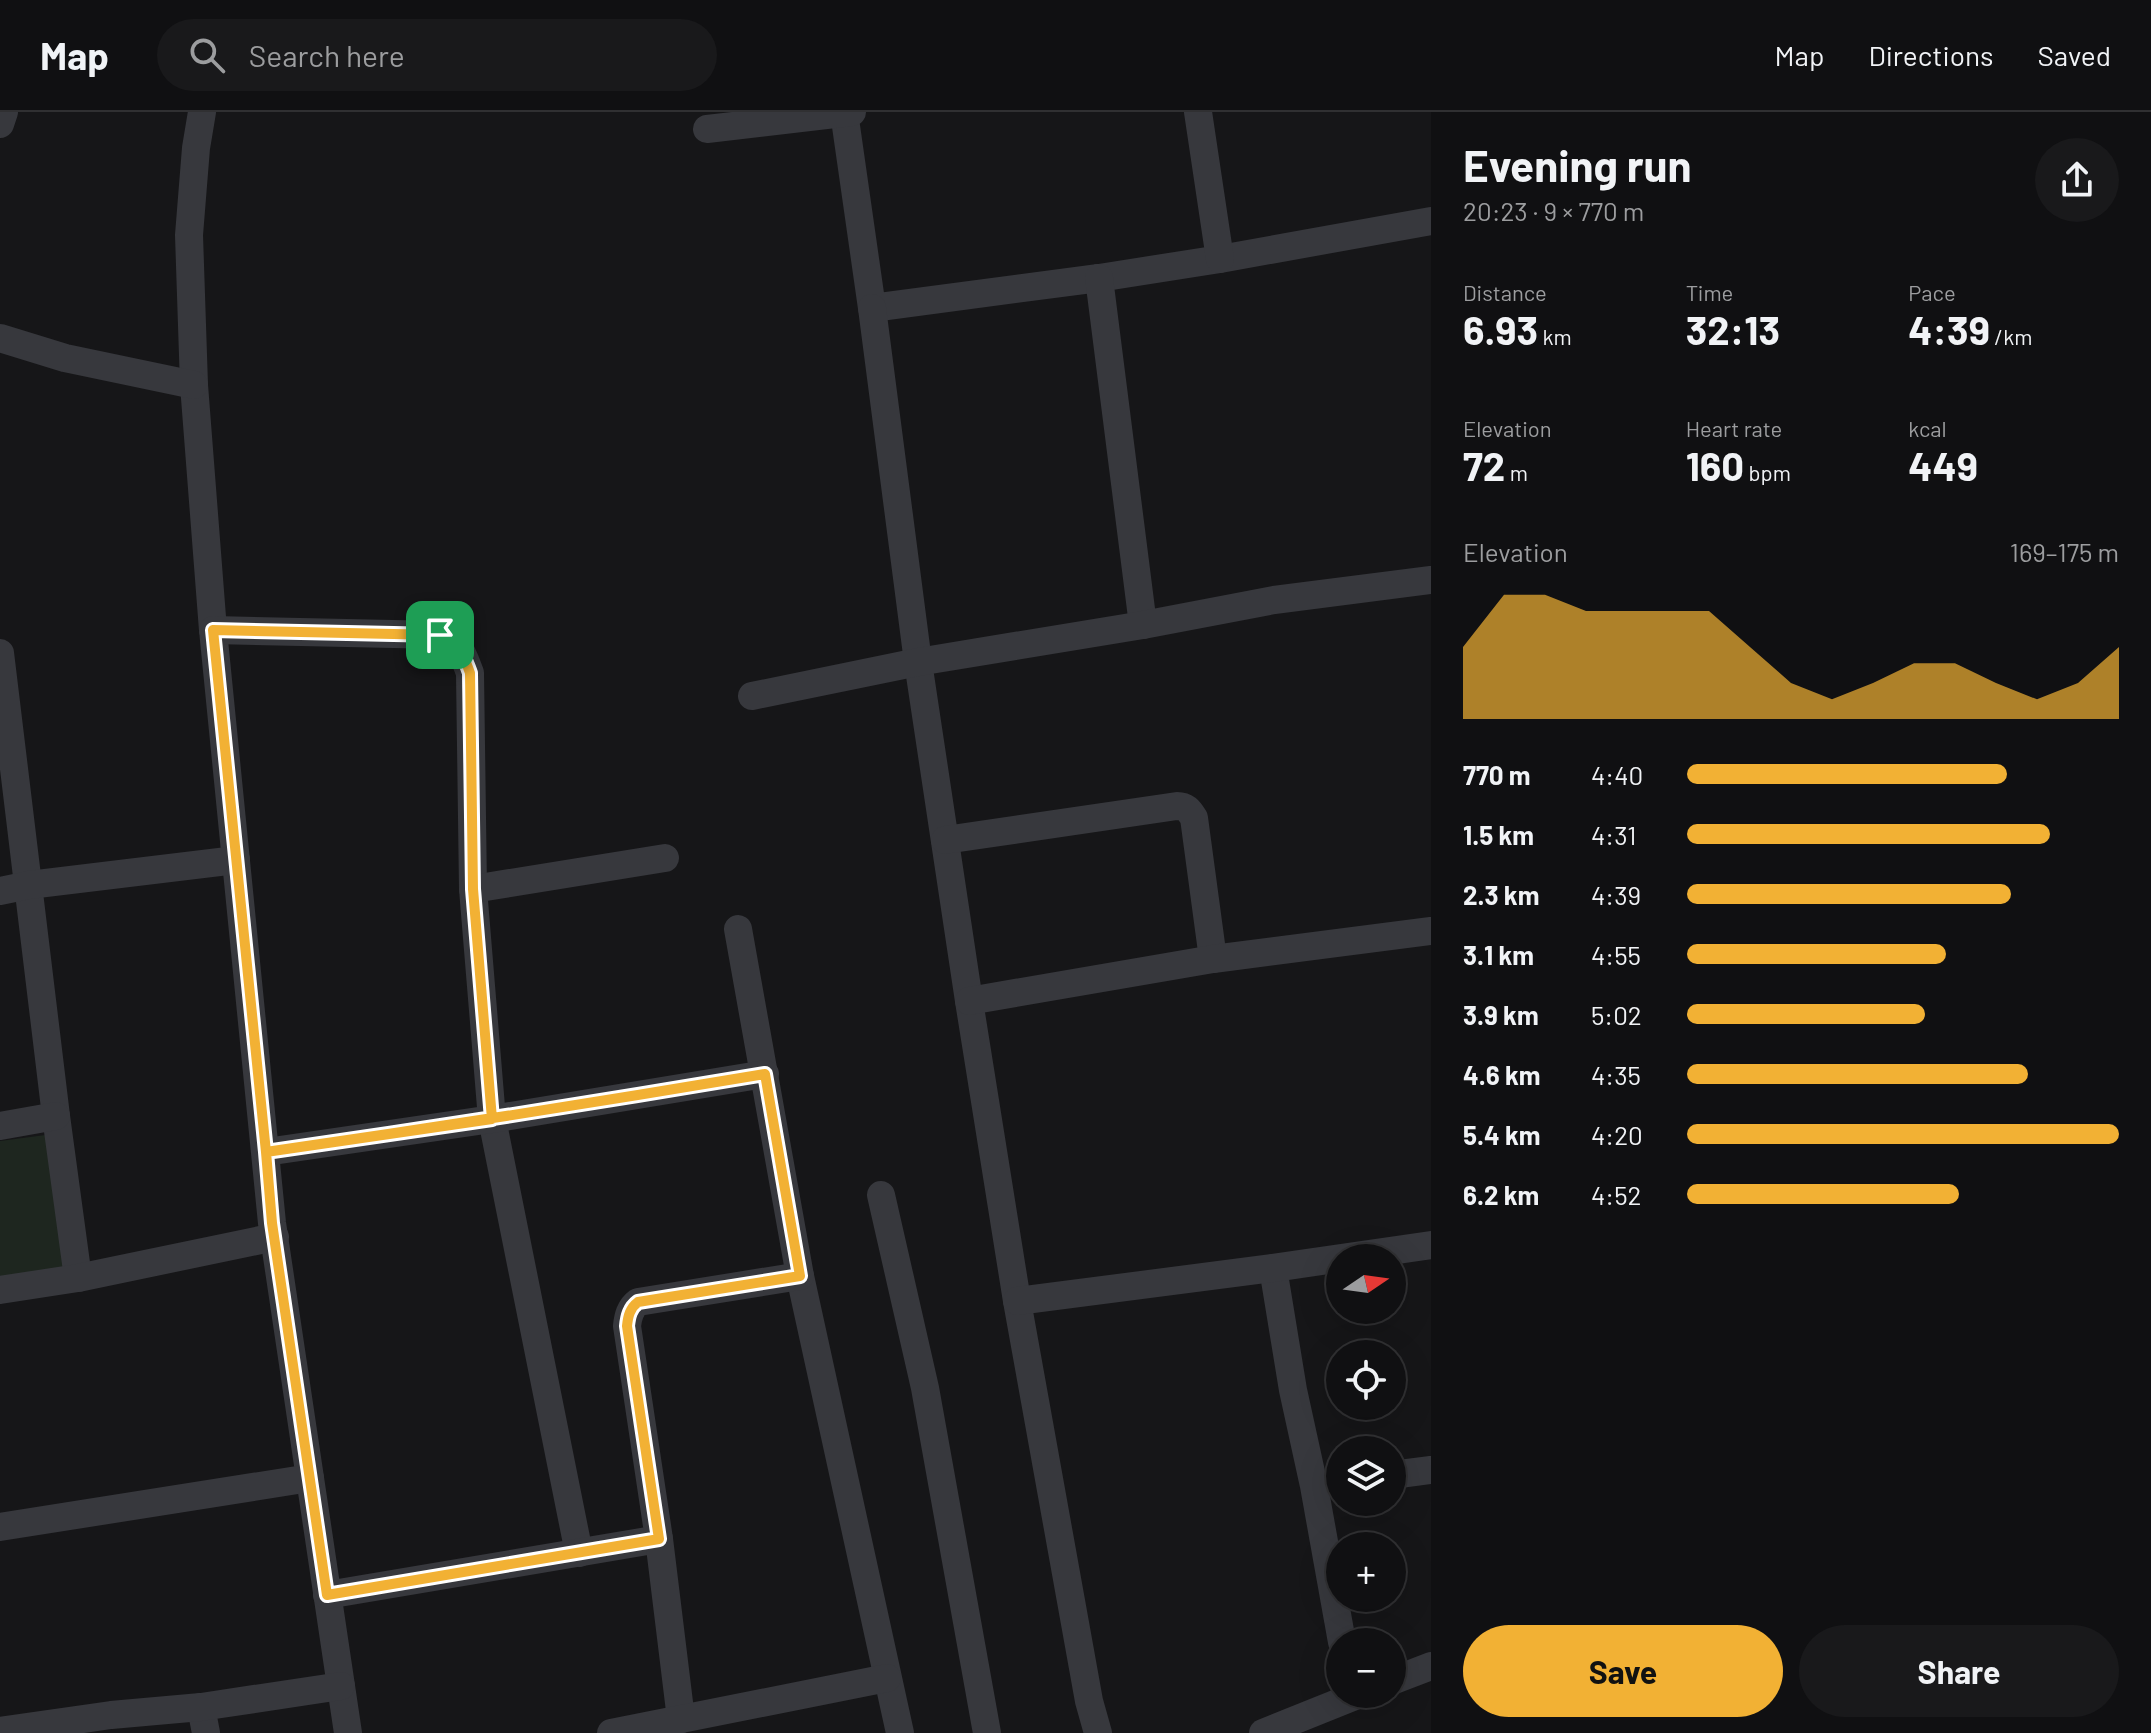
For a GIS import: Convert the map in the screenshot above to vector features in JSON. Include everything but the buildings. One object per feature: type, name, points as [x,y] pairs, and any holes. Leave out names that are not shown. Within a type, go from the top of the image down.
[{"type":"street","points":[[0,124],[4,112]]},
{"type":"street","points":[[202,112],[189,235],[194,385],[213,630],[275,1237],[348,1733]]},
{"type":"street","points":[[844,112],[918,662],[969,1001],[1017,1301],[1080,1656],[1098,1733]]},
{"type":"street","points":[[707,129],[852,112]]},
{"type":"street","points":[[1198,112],[1220,259]]},
{"type":"street","points":[[872,308],[1099,278],[1431,221]]},
{"type":"street","points":[[1099,278],[1143,625]]},
{"type":"street","points":[[0,338],[65,358],[194,385]]},
{"type":"street","points":[[752,696],[918,662],[1274,600],[1431,580]]},
{"type":"street","points":[[213,630],[440,635],[453,640],[461,648],[470,673],[473,889],[492,1119],[579,1553]]},
{"type":"street","points":[[0,662],[78,1278]]},
{"type":"street","points":[[945,840],[1184,806],[1194,818],[1213,959]]},
{"type":"street","points":[[473,889],[665,858]]},
{"type":"street","points":[[0,891],[236,860]]},
{"type":"street","points":[[738,929],[800,1276],[900,1733]]},
{"type":"street","points":[[969,1001],[1213,959],[1431,931]]},
{"type":"street","points":[[266,1152],[765,1074]]},
{"type":"street","points":[[0,1126],[56,1116]]},
{"type":"street","points":[[881,1195],[925,1388],[987,1733]]},
{"type":"street","points":[[0,1290],[78,1278],[275,1237]]},
{"type":"street","points":[[1017,1301],[1431,1245]]},
{"type":"street","points":[[1273,1268],[1293,1390],[1326,1481]]},
{"type":"street","points":[[681,1719],[659,1539],[627,1326],[628,1315],[638,1302],[800,1276]]},
{"type":"street","points":[[1406,1473],[1431,1470]]},
{"type":"street","points":[[0,1527],[310,1478]]},
{"type":"street","points":[[1330,1516],[1341,1628]]},
{"type":"street","points":[[327,1595],[659,1539]]},
{"type":"street","points":[[1406,1676],[1431,1666]]},
{"type":"street","points":[[611,1733],[887,1678]]},
{"type":"street","points":[[0,1731],[204,1720],[341,1686]]},
{"type":"street","points":[[1263,1733],[1326,1707]]},
{"type":"shaded area","points":[[53,1134],[69,1273],[0,1284],[0,1141]]},
{"type":"route","points":[[440,635],[213,630],[266,1152],[379,1136],[492,1119],[765,1074],[800,1276],[633,1305],[627,1326],[659,1539],[327,1595],[272,1223],[266,1152],[492,1119],[473,889],[470,673],[461,648],[453,640],[440,635]]}]
